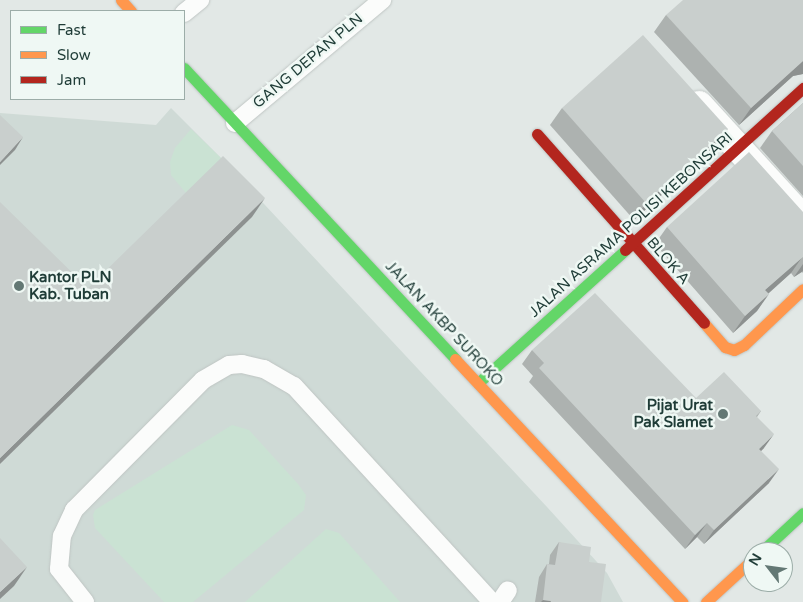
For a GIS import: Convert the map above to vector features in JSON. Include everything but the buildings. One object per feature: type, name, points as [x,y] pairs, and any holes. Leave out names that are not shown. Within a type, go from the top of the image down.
[{"type":"main road","points":[[121,0],[130,10]]},
{"type":"main road","name":"JALAN AKBP SUROKO","points":[[185,69],[682,602]]},
{"type":"main road","name":"JALAN ASRAMA POLISI KEBONSARI","points":[[478,383],[803,88]]},
{"type":"main road","name":"BLOK A","points":[[537,134],[718,340],[730,349],[740,347],[802,291]]},
{"type":"main road","points":[[772,542],[803,513]]},
{"type":"main road","points":[[706,602],[743,568]]},
{"type":"street","points":[[681,85],[803,219]]},
{"type":"lane","points":[[185,13],[200,0]]},
{"type":"lane","name":"GANG DEPAN PLN","points":[[235,122],[382,0]]},
{"type":"lane","points":[[85,602],[59,569],[62,536],[74,510],[203,380],[229,365],[242,364],[264,369],[294,386],[492,602]]},
{"type":"shaded area","points":[[171,108],[222,159],[547,507],[607,573],[623,602],[0,602],[0,113],[156,125]]},
{"type":"green space","points":[[191,129],[222,159],[186,193],[171,175],[170,162],[175,148]]},
{"type":"green space","points":[[232,425],[249,430],[298,484],[306,495],[304,510],[193,602],[164,602],[95,528],[93,515],[95,510]]},
{"type":"green space","points":[[326,529],[339,533],[400,602],[245,602]]},
{"type":"traffic: fast","points":[[185,69],[455,359]]},
{"type":"traffic: fast","points":[[478,383],[625,250]]},
{"type":"traffic: fast","points":[[772,542],[803,513]]},
{"type":"traffic: slow","points":[[121,0],[130,10]]},
{"type":"traffic: slow","points":[[704,323],[725,347],[734,350],[744,345],[803,289]]},
{"type":"traffic: slow","points":[[455,359],[682,602]]},
{"type":"traffic: slow","points":[[706,602],[743,568]]},
{"type":"traffic: jam","points":[[625,250],[803,88]]},
{"type":"traffic: jam","points":[[537,134],[704,323]]},
{"type":"place","name":"Kantor PLN Kab. Tuban","points":[[19,286]]},
{"type":"place","name":"Pijat Urat Pak Slamet","points":[[723,414]]}]
